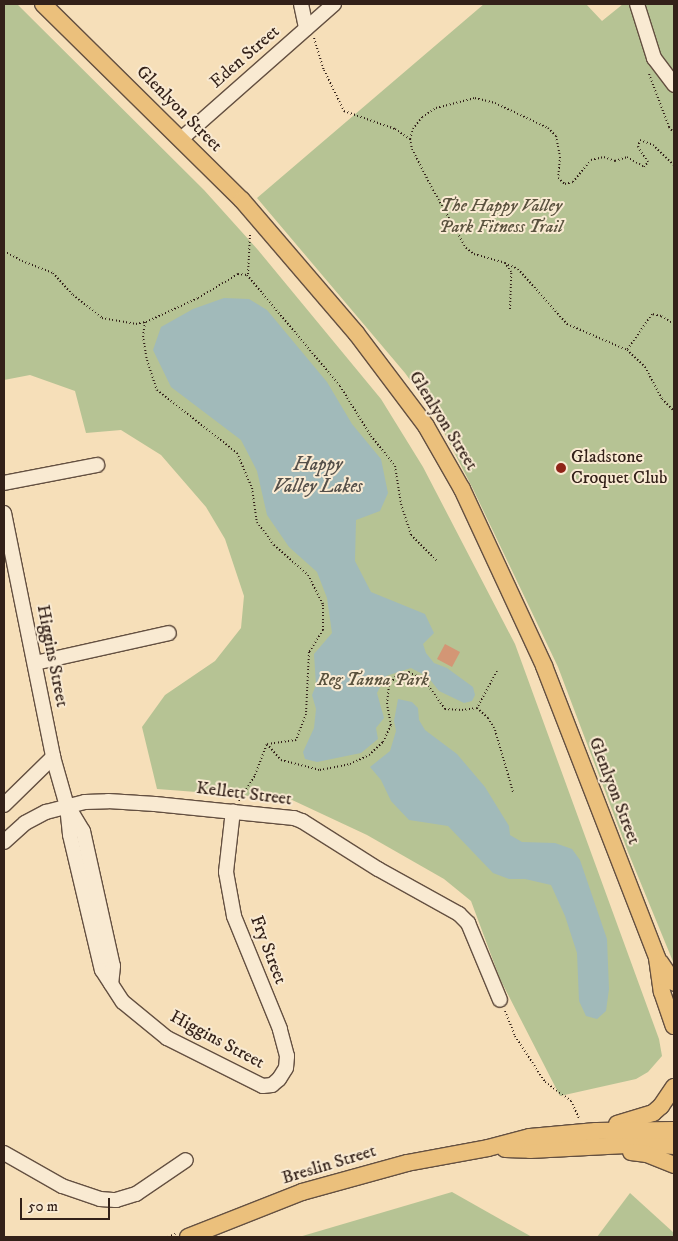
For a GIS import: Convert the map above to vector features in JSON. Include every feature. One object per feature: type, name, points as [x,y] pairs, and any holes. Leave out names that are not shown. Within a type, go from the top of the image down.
[{"type":"main road","name":"Glenlyon Street","points":[[43,4],[242,200],[297,262],[391,377],[426,426],[462,489],[544,666],[657,958],[662,992],[674,1026]]},
{"type":"main road","name":"Glenlyon Street","points":[[657,958],[674,983]]},
{"type":"main road","points":[[599,1138],[653,1113],[661,1106],[674,1087]]},
{"type":"main road","name":"Breslin Street","points":[[188,1237],[302,1192],[336,1181],[408,1163],[488,1148],[530,1150],[599,1138],[674,1130]]},
{"type":"main road","points":[[599,1138],[674,1165]]},
{"type":"main road","name":"Breslin Street","points":[[599,1138],[674,1146]]},
{"type":"street","points":[[301,4],[306,28]]},
{"type":"street","name":"Eden Street","points":[[180,139],[334,4]]},
{"type":"street","points":[[637,4],[654,58],[674,85]]},
{"type":"street","points":[[4,483],[97,465]]},
{"type":"street","name":"Higgins Street","points":[[4,514],[53,757],[67,806],[70,835],[102,970],[123,1002],[167,1038],[263,1086]]},
{"type":"street","points":[[35,663],[170,633]]},
{"type":"street","points":[[4,805],[53,757]]},
{"type":"street","name":"Kellett Street","points":[[4,842],[25,823],[46,812],[67,806],[108,801],[232,811],[302,821],[378,869],[459,914],[468,923],[500,1000]]},
{"type":"street","name":"Fry Street","points":[[232,811],[226,872],[234,916],[280,1028],[287,1056],[286,1068],[279,1079],[272,1085],[263,1086]]},
{"type":"street","points":[[4,1153],[62,1186],[100,1199],[116,1200],[136,1194],[186,1160]]},
{"type":"path","points":[[306,28],[315,40],[324,70],[344,111],[395,129],[410,139],[429,182],[466,248],[474,254],[518,269],[567,324],[627,350],[645,367],[662,398],[674,411]]},
{"type":"path","points":[[654,58],[646,67],[674,134]]},
{"type":"path","points":[[410,139],[413,129],[422,117],[436,108],[475,98],[495,103],[548,128],[556,136],[560,157],[558,178],[565,184],[573,182],[591,160],[604,157],[615,161],[626,157],[644,167],[648,162],[638,147],[640,140],[653,145],[674,165]]},
{"type":"path","points":[[250,234],[248,275],[340,386],[371,436],[395,466],[401,504],[411,535],[438,562]]},
{"type":"path","points":[[4,252],[53,273],[73,295],[102,318],[115,322],[136,324],[145,322],[198,298],[238,274],[248,275]]},
{"type":"path","points":[[505,263],[511,272],[510,309]]},
{"type":"path","points":[[627,350],[652,314],[661,316],[674,324]]},
{"type":"path","points":[[145,322],[142,336],[146,360],[157,390],[237,453],[252,488],[257,522],[274,545],[308,575],[323,605],[323,630],[309,652],[306,714],[296,740],[267,744]]},
{"type":"path","points":[[478,708],[497,671]]},
{"type":"path","points":[[267,744],[281,760],[320,770],[350,764],[363,758],[383,742],[391,725],[387,704],[389,686],[395,677],[409,672],[424,680],[445,709],[462,710],[478,708]]},
{"type":"path","points":[[478,708],[488,718],[495,730],[513,792]]},
{"type":"path","points":[[232,811],[255,775],[267,744]]},
{"type":"path","points":[[500,1000],[515,1036],[545,1082],[571,1101],[580,1120]]},
{"type":"green space","name":"Reg Tanna Park","points":[[4,4],[17,4],[204,190],[258,250],[381,399],[423,467],[515,644],[659,1039],[662,1056],[648,1072],[636,1079],[560,1096],[500,979],[471,901],[444,879],[367,835],[290,799],[157,789],[142,727],[165,695],[215,661],[241,628],[244,596],[225,539],[206,507],[161,455],[121,430],[86,433],[75,391],[30,375],[4,380]]},
{"type":"green space","name":"The Happy Valley Park Fitness Trail","points":[[484,4],[586,4],[602,21],[623,4],[674,4],[674,964],[628,852],[558,667],[473,489],[434,413],[405,373],[257,198]]},
{"type":"green space","points":[[452,1192],[532,1237],[299,1237]]},
{"type":"green space","points":[[630,1193],[674,1233],[674,1237],[597,1237]]},
{"type":"water","name":"Happy Valley Lakes","points":[[224,298],[249,299],[267,310],[327,382],[352,424],[381,459],[388,493],[380,511],[356,520],[355,561],[371,592],[425,614],[434,633],[423,644],[426,653],[434,663],[447,668],[473,687],[475,695],[472,701],[464,703],[439,691],[428,677],[411,668],[386,676],[377,693],[384,718],[376,728],[378,739],[361,753],[317,762],[305,759],[303,752],[314,728],[316,709],[312,695],[316,685],[314,654],[332,633],[327,598],[317,572],[289,547],[267,515],[257,471],[241,440],[171,387],[153,350],[161,327],[193,309]]},
{"type":"water","points":[[398,699],[412,702],[418,708],[419,720],[425,730],[457,754],[485,787],[509,826],[510,835],[522,842],[555,843],[572,849],[580,860],[607,939],[609,989],[606,1011],[597,1019],[586,1016],[579,1001],[577,953],[565,916],[551,885],[525,879],[509,879],[493,873],[448,826],[409,820],[391,801],[381,780],[370,767],[390,751],[396,731],[394,721]]},
{"type":"building","points":[[445,644],[460,652],[452,667],[437,659]]},
{"type":"place","name":"Gladstone Croquet Club","points":[[561,468]]}]
